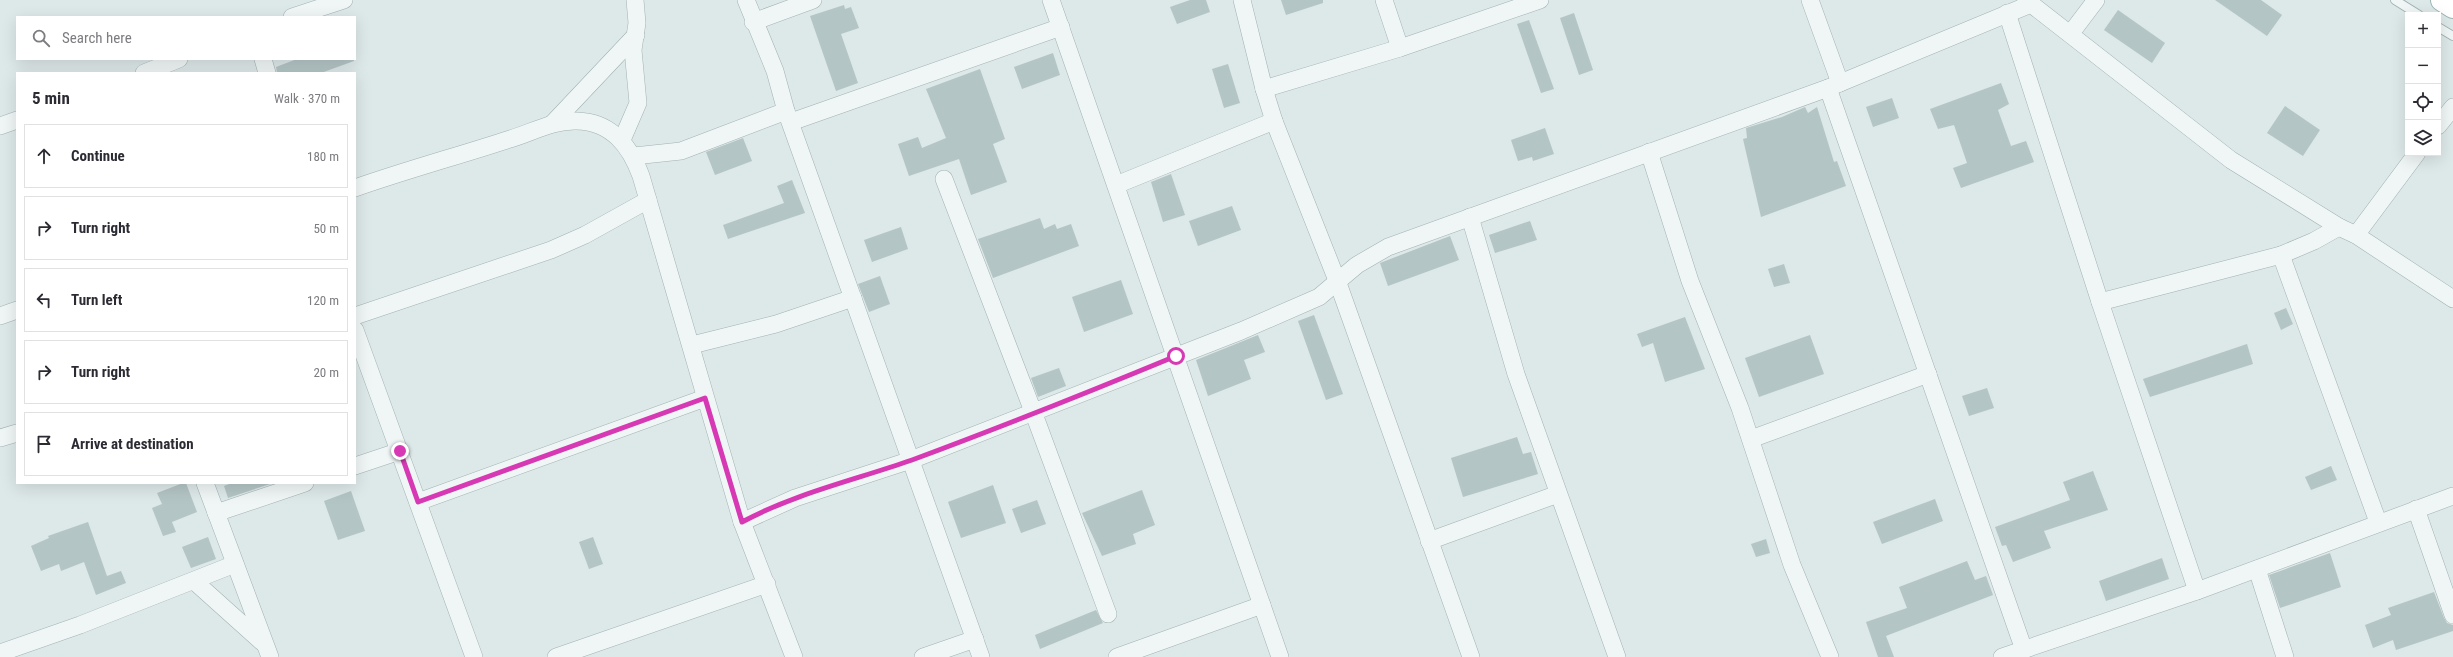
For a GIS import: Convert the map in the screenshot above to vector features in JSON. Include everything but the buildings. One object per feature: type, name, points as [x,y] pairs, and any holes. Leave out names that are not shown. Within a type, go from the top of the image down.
[{"type":"main road","points":[[2442,0],[2453,8]]},
{"type":"street","points":[[295,16],[344,0]]},
{"type":"street","points":[[622,140],[638,103],[633,50],[636,35],[635,0]]},
{"type":"street","points":[[746,0],[753,22],[774,71],[788,116],[981,657]]},
{"type":"street","points":[[753,22],[813,0]]},
{"type":"street","points":[[1051,0],[1280,657]]},
{"type":"street","points":[[1242,0],[1264,89],[1274,121],[1338,283],[1471,657]]},
{"type":"street","points":[[1384,0],[1400,48]]},
{"type":"street","points":[[1264,89],[1400,48],[1540,0]]},
{"type":"street","points":[[1810,0],[1834,86],[1928,374],[2035,651]]},
{"type":"street","points":[[2071,33],[2096,0]]},
{"type":"street","points":[[742,522],[795,498],[911,460],[1034,414],[1241,331],[1319,297],[1338,283],[1369,256],[1388,247],[1834,86],[2007,13],[2029,2],[2071,33],[2231,160],[2356,236],[2453,300]]},
{"type":"street","points":[[2007,13],[2100,302],[2197,591]]},
{"type":"street","points":[[634,156],[681,151],[1061,27]]},
{"type":"street","points":[[552,124],[636,35]]},
{"type":"street","points":[[146,72],[176,60]]},
{"type":"street","points":[[263,60],[267,72]]},
{"type":"street","points":[[2441,122],[2453,107]]},
{"type":"street","points":[[0,126],[16,120]]},
{"type":"street","points":[[356,188],[511,139],[552,124],[576,120],[591,123],[607,128],[622,140],[634,156],[648,200],[692,345],[705,398],[742,522],[794,657]]},
{"type":"street","points":[[1116,185],[1274,121]]},
{"type":"street","points":[[1649,152],[1690,281],[1751,439],[1792,564],[1830,657]]},
{"type":"street","points":[[2356,236],[2416,156]]},
{"type":"street","points":[[944,179],[1034,414],[1108,614]]},
{"type":"street","points":[[356,316],[551,250],[585,235],[648,200]]},
{"type":"street","points":[[1470,217],[1516,374],[1538,431],[1558,494],[1617,657]]},
{"type":"street","points":[[2100,302],[2281,255],[2314,241],[2339,227]]},
{"type":"street","points":[[2281,255],[2378,522]]},
{"type":"street","points":[[692,345],[776,324],[853,298]]},
{"type":"street","points":[[0,316],[16,310]]},
{"type":"street","points":[[356,333],[474,657]]},
{"type":"street","points":[[1751,439],[1928,374]]},
{"type":"street","points":[[418,502],[705,398]]},
{"type":"street","points":[[0,438],[16,432]]},
{"type":"street","points":[[356,466],[400,451]]},
{"type":"street","points":[[206,484],[267,650]]},
{"type":"street","points":[[216,513],[302,484]]},
{"type":"street","points":[[1429,541],[1558,494]]},
{"type":"street","points":[[2002,657],[2035,651],[2378,522],[2453,496]]},
{"type":"street","points":[[2416,509],[2453,615]]},
{"type":"street","points":[[0,653],[80,625],[235,564]]},
{"type":"street","points":[[2257,568],[2285,657]]},
{"type":"street","points":[[194,581],[267,650]]},
{"type":"street","points":[[556,657],[767,584]]},
{"type":"street","points":[[1117,657],[1262,605]]},
{"type":"street","points":[[923,657],[975,639]]},
{"type":"lane","points":[[2395,0],[2414,12]]},
{"type":"lane","points":[[2441,29],[2453,36]]},
{"type":"route","points":[[400,451],[418,502],[612,433],[705,398],[742,522],[765,510],[795,498],[911,460],[1034,414],[1176,356]]}]
